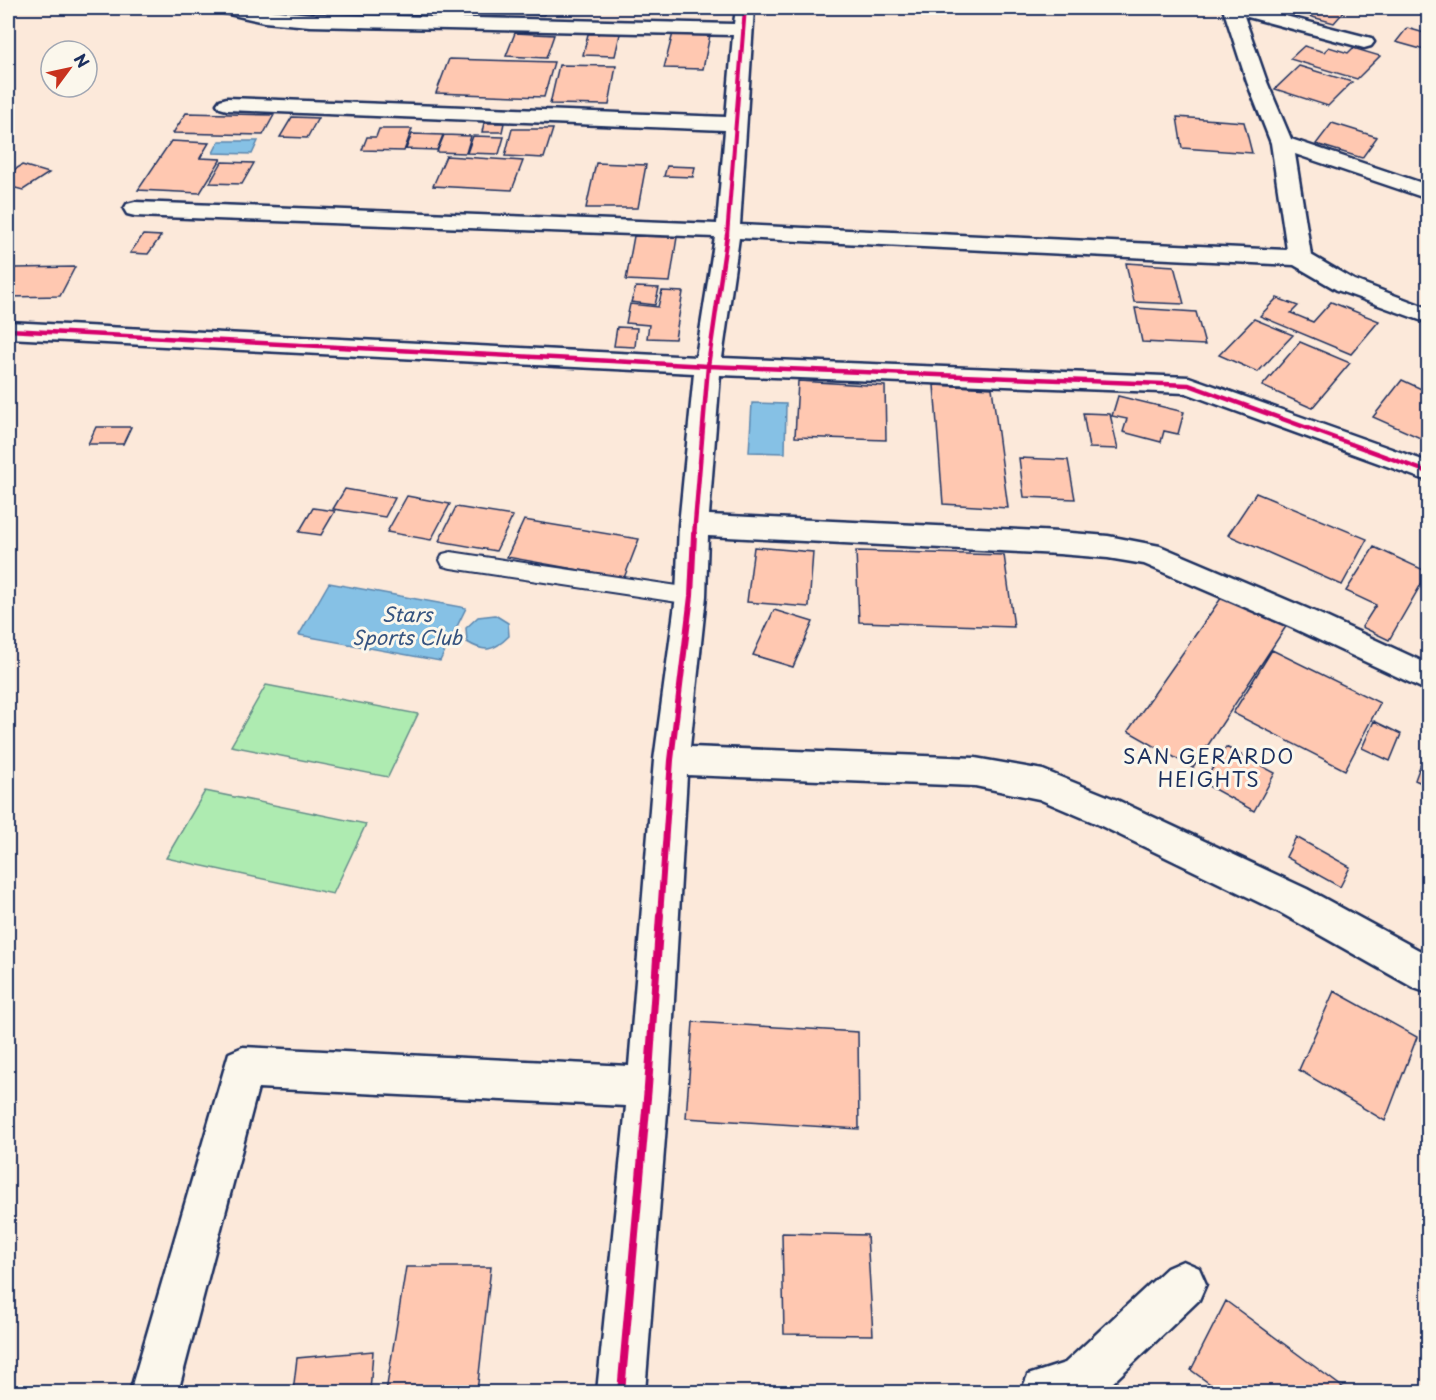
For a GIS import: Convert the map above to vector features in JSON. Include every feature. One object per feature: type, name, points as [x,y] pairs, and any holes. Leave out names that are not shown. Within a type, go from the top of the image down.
[{"type":"street","points":[[227,8],[264,16],[313,14],[744,19],[728,231],[708,366],[694,525],[691,596],[671,760],[648,1087],[621,1392]]},
{"type":"street","points":[[1233,8],[1365,42]]},
{"type":"street","points":[[1233,8],[1257,82],[1282,143],[1300,258]]},
{"type":"street","points":[[227,104],[737,124]]},
{"type":"street","points":[[1282,143],[1428,192]]},
{"type":"street","points":[[135,209],[728,231],[1300,258],[1316,271],[1341,284],[1428,315]]},
{"type":"street","points":[[8,330],[708,366],[1189,385],[1428,472]]},
{"type":"street","points":[[694,525],[1059,543],[1108,547],[1149,554],[1302,619],[1428,678]]},
{"type":"street","points":[[671,760],[975,772],[1043,784],[1294,901],[1428,975]]},
{"type":"street","points":[[154,1392],[243,1068],[648,1087]]},
{"type":"street","points":[[1045,1392],[1078,1384],[1183,1284]]},
{"type":"lane","points":[[451,560],[691,596]]},
{"type":"green space","points":[[266,685],[418,714],[388,777],[231,746]]},
{"type":"green space","points":[[205,791],[366,824],[333,894],[166,858]]},
{"type":"water","points":[[219,141],[258,141],[252,154],[213,153]]},
{"type":"water","points":[[752,403],[786,404],[785,453],[749,452]]},
{"type":"water","name":"Stars Sports Club","points":[[329,583],[466,608],[440,661],[299,635]]},
{"type":"water","points":[[495,615],[508,623],[509,636],[499,645],[489,649],[479,648],[467,642],[466,628],[478,617]]},
{"type":"building","points":[[467,8],[508,8],[506,15],[465,14]]},
{"type":"building","points":[[518,8],[547,8],[544,15],[515,14]]},
{"type":"building","points":[[547,8],[583,8],[583,11]]},
{"type":"building","points":[[1312,8],[1347,8],[1334,23],[1305,15]]},
{"type":"building","points":[[1407,28],[1428,34],[1428,51],[1396,42]]},
{"type":"building","points":[[674,29],[700,30],[700,34],[710,35],[703,69],[664,68]]},
{"type":"building","points":[[599,30],[621,30],[615,56],[583,55],[588,34],[598,34]]},
{"type":"building","points":[[515,33],[554,35],[546,58],[506,56]]},
{"type":"building","points":[[1304,46],[1324,52],[1329,47],[1348,53],[1353,48],[1380,56],[1357,79],[1290,59]]},
{"type":"building","points":[[449,59],[554,62],[544,97],[436,93]]},
{"type":"building","points":[[559,65],[616,66],[609,105],[550,104]]},
{"type":"building","points":[[1299,66],[1352,82],[1328,106],[1275,89]]},
{"type":"building","points":[[186,113],[274,115],[263,135],[173,133]]},
{"type":"building","points":[[292,117],[318,118],[307,138],[280,137]]},
{"type":"building","points":[[1177,117],[1244,122],[1252,153],[1182,148]]},
{"type":"building","points":[[484,123],[504,123],[502,132],[482,132]]},
{"type":"building","points":[[1332,123],[1377,137],[1362,158],[1316,144]]},
{"type":"building","points":[[379,129],[412,129],[404,151],[362,150],[367,137],[376,137]]},
{"type":"building","points":[[512,129],[553,129],[544,158],[505,156]]},
{"type":"building","points":[[412,134],[443,135],[437,150],[406,149]]},
{"type":"building","points":[[444,135],[471,136],[466,153],[437,152]]},
{"type":"building","points":[[473,136],[504,137],[499,154],[467,153]]},
{"type":"building","points":[[171,141],[209,143],[200,158],[221,159],[200,193],[138,190]]},
{"type":"building","points":[[446,156],[523,161],[512,190],[433,186]]},
{"type":"building","points":[[222,162],[254,163],[242,184],[210,183]]},
{"type":"building","points":[[596,163],[646,165],[638,208],[586,208]]},
{"type":"building","points":[[22,165],[49,173],[23,190],[8,186],[8,174]]},
{"type":"building","points":[[667,166],[695,167],[693,177],[664,176]]},
{"type":"building","points":[[143,235],[161,236],[148,254],[130,253]]},
{"type":"building","points":[[634,236],[677,237],[670,282],[626,280]]},
{"type":"building","points":[[1126,263],[1174,266],[1184,304],[1134,302]]},
{"type":"building","points":[[75,267],[60,296],[8,297],[8,279],[15,268]]},
{"type":"building","points":[[636,287],[659,288],[655,305],[631,302]]},
{"type":"building","points":[[662,291],[683,292],[675,339],[647,338],[649,325],[626,323],[630,304],[658,307]]},
{"type":"building","points":[[1277,298],[1298,306],[1291,313],[1313,322],[1331,302],[1379,321],[1351,354],[1260,316]]},
{"type":"building","points":[[1135,308],[1196,312],[1205,345],[1142,342]]},
{"type":"building","points":[[1254,319],[1293,335],[1258,372],[1219,355]]},
{"type":"building","points":[[617,327],[637,328],[635,347],[614,346]]},
{"type":"building","points":[[1300,342],[1350,363],[1312,408],[1262,386]]},
{"type":"building","points":[[1402,380],[1428,392],[1427,441],[1373,417]]},
{"type":"building","points":[[798,381],[885,386],[886,440],[795,437]]},
{"type":"building","points":[[934,385],[992,388],[1008,508],[943,504]]},
{"type":"building","points":[[1118,396],[1184,412],[1178,434],[1164,431],[1161,442],[1123,432],[1127,419],[1112,416]]},
{"type":"building","points":[[1083,413],[1110,414],[1118,449],[1089,448]]},
{"type":"building","points":[[96,427],[131,427],[123,444],[88,444]]},
{"type":"building","points":[[1019,458],[1068,460],[1075,499],[1024,497]]},
{"type":"building","points":[[345,489],[395,498],[385,517],[333,509]]},
{"type":"building","points":[[1256,493],[1367,539],[1342,585],[1228,535]]},
{"type":"building","points":[[407,496],[450,504],[431,540],[387,532]]},
{"type":"building","points":[[456,507],[513,516],[496,551],[439,541]]},
{"type":"building","points":[[313,508],[335,511],[321,535],[299,532]]},
{"type":"building","points":[[524,520],[639,539],[624,578],[507,557]]},
{"type":"building","points":[[754,547],[813,552],[809,607],[747,602]]},
{"type":"building","points":[[1374,547],[1428,572],[1389,640],[1362,627],[1376,605],[1346,591]]},
{"type":"building","points":[[856,551],[1004,555],[1014,627],[859,622]]},
{"type":"building","points":[[1224,594],[1287,625],[1193,768],[1128,731]]},
{"type":"building","points":[[774,610],[813,622],[793,667],[753,655]]},
{"type":"building","points":[[1272,650],[1380,703],[1345,770],[1233,713]]},
{"type":"building","points":[[1374,721],[1401,734],[1390,761],[1362,748]]},
{"type":"building","points":[[1428,744],[1428,786],[1415,780]]},
{"type":"building","points":[[1226,747],[1275,773],[1254,811],[1203,783]]},
{"type":"building","points":[[1296,837],[1350,867],[1340,887],[1286,857]]},
{"type":"building","points":[[1334,991],[1417,1037],[1385,1121],[1299,1070]]},
{"type":"building","points":[[693,1022],[858,1032],[859,1129],[686,1118]]},
{"type":"building","points":[[782,1233],[867,1235],[873,1335],[784,1334]]},
{"type":"building","points":[[406,1267],[491,1267],[477,1392],[386,1392]]},
{"type":"building","points":[[1226,1301],[1349,1392],[1221,1392],[1191,1370]]},
{"type":"building","points":[[373,1351],[370,1392],[293,1392],[297,1358]]},
{"type":"cycle path","points":[[621,1392],[648,1087],[671,760],[691,596],[694,525],[708,366],[728,231],[745,8]]},
{"type":"cycle path","points":[[8,330],[708,366],[1189,385],[1428,472]]},
{"type":"district","name":"SAN GERARDO HEIGHTS","points":[[1209,768]]}]
